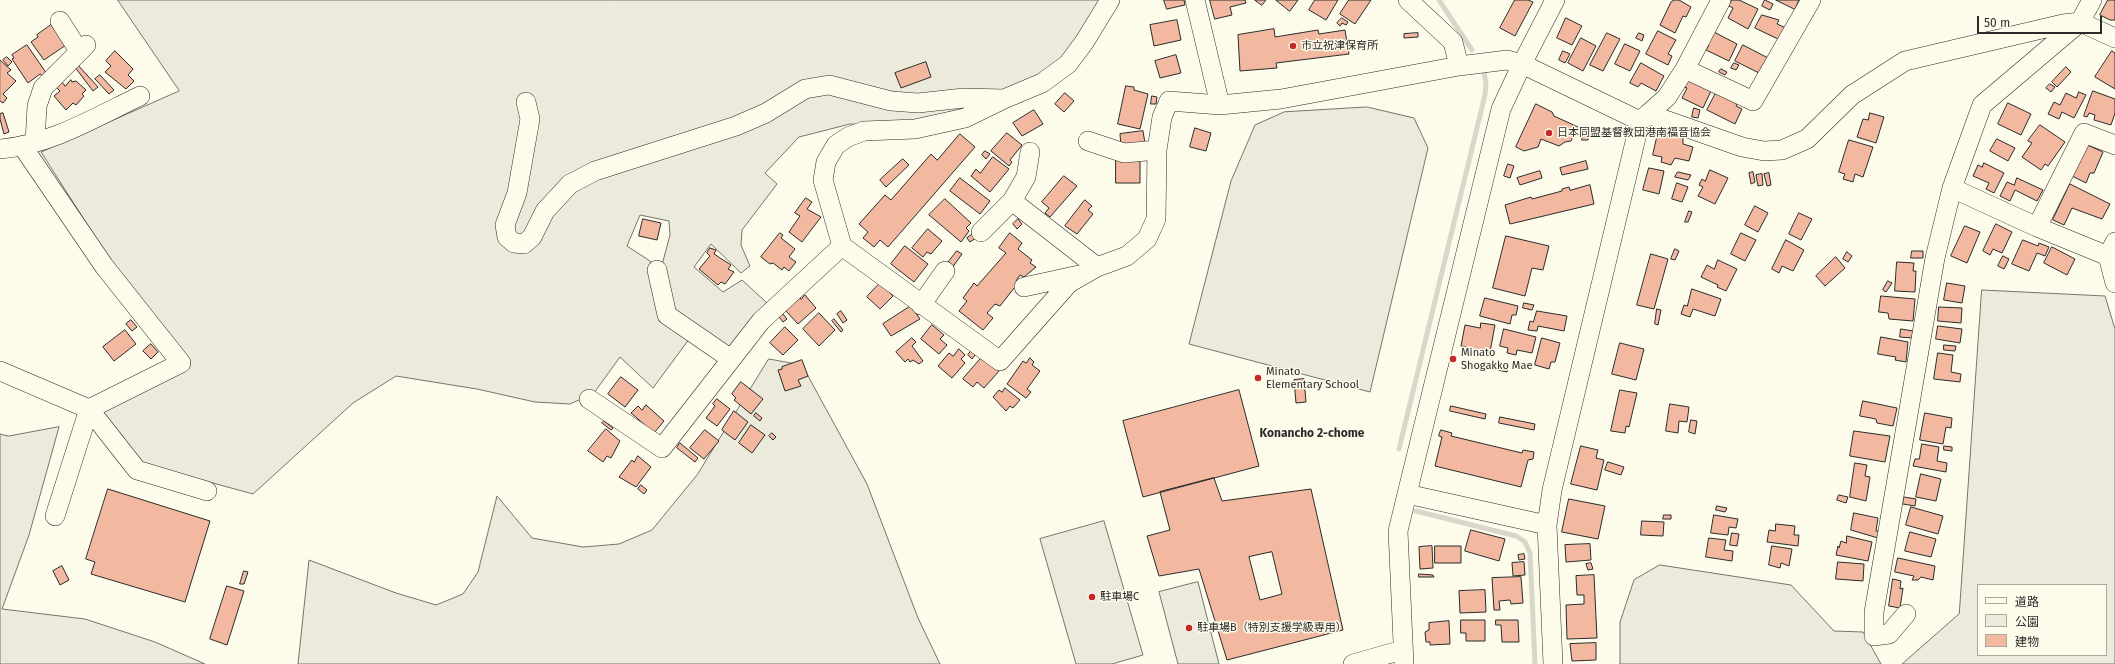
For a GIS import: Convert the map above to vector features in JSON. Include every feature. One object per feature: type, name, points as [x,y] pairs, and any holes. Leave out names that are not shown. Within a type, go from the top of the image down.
[{"type":"street","points":[[1110,0],[1085,41],[1068,64],[1042,83],[965,118],[915,130],[864,131],[848,136],[836,145],[826,162],[823,180],[842,246],[921,305],[1000,361],[1069,283],[1090,271],[1127,256],[1147,239],[1156,219],[1157,150],[1162,117],[1169,102],[1220,105],[1281,99],[1459,66],[1507,60],[1522,64],[1644,118],[1742,147],[1764,151],[1782,150],[1807,139],[1852,94],[1905,61],[2063,24],[2080,22],[2115,38]]},
{"type":"street","points":[[1195,0],[1220,105]]},
{"type":"street","points":[[1408,0],[1453,42],[1459,66]]},
{"type":"street","points":[[1354,664],[1403,657],[1398,531],[1501,109],[1555,0]]},
{"type":"street","points":[[1553,664],[1547,525],[1552,490],[1644,118],[1667,98],[1685,69],[1721,0]]},
{"type":"street","points":[[1685,69],[1754,101],[1811,0]]},
{"type":"street","points":[[1906,614],[1889,634],[1874,636],[1874,612],[1935,258],[1952,188],[1982,105],[2080,22],[2092,0]]},
{"type":"street","points":[[55,516],[89,409],[181,362],[104,266],[29,145],[37,106],[43,88],[82,48],[60,21]]},
{"type":"street","points":[[526,102],[530,119],[517,193],[505,225],[506,237],[514,243],[524,244],[532,237],[545,211],[570,184],[595,171],[736,126],[766,114],[805,89],[829,85],[891,101],[918,104],[964,98],[1004,99]]},
{"type":"street","points":[[0,149],[29,145],[76,127],[140,96]]},
{"type":"street","points":[[2037,227],[2084,132],[2115,145]]},
{"type":"street","points":[[1088,141],[1124,153],[1157,150]]},
{"type":"street","points":[[981,232],[1012,200],[1026,177],[1030,152]]},
{"type":"street","points":[[1952,188],[2037,227],[2111,249],[2115,282]]},
{"type":"street","points":[[1012,200],[1090,271]]},
{"type":"street","points":[[589,399],[662,448],[761,321],[842,246]]},
{"type":"street","points":[[657,270],[667,315],[731,360]]},
{"type":"street","points":[[921,305],[945,271]]},
{"type":"street","points":[[1024,287],[1090,271]]},
{"type":"street","points":[[0,371],[89,409],[137,470],[207,491]]},
{"type":"street","points":[[1407,494],[1547,525]]},
{"type":"green space","points":[[118,0],[1105,0],[1066,61],[964,113],[914,126],[850,124],[799,137],[765,173],[777,184],[742,230],[741,245],[750,266],[741,273],[711,244],[694,267],[723,292],[742,280],[768,304],[730,354],[673,315],[662,265],[670,235],[669,221],[640,215],[627,246],[650,261],[663,317],[690,338],[653,388],[620,357],[594,393],[570,404],[535,402],[477,389],[396,376],[353,403],[253,494],[144,464],[100,410],[190,361],[110,260],[41,152],[179,91]]},
{"type":"green space","points":[[1367,107],[1414,118],[1428,148],[1370,392],[1189,344],[1231,181],[1255,125],[1284,112]]},
{"type":"green space","points":[[1982,290],[2105,296],[2115,329],[2115,664],[1902,664],[1959,614]]},
{"type":"green space","points":[[769,359],[802,365],[867,484],[918,618],[940,664],[298,664],[309,560],[396,593],[436,605],[463,594],[478,572],[497,496],[532,538],[583,547],[619,544],[652,530],[697,475]]},
{"type":"green space","points":[[59,427],[29,535],[2,609],[85,619],[155,642],[205,664],[0,664],[0,434],[8,436]]},
{"type":"green space","points":[[1660,565],[1791,585],[1834,631],[1863,632],[1881,664],[1620,664],[1620,622],[1634,580]]},
{"type":"shaded area","name":"駐車場C","points":[[1104,521],[1143,655],[1112,664],[1076,664],[1040,539]]},
{"type":"shaded area","name":"駐車場B（特別支援学級専用）","points":[[1198,582],[1219,664],[1178,664],[1159,592]]},
{"type":"building","points":[[1164,0],[1184,0],[1185,5],[1167,9]]},
{"type":"building","points":[[1210,0],[1245,0],[1246,3],[1230,7],[1232,15],[1215,19]]},
{"type":"building","points":[[1255,0],[1266,0],[1262,5]]},
{"type":"building","points":[[1276,0],[1298,0],[1290,11]]},
{"type":"building","points":[[1315,0],[1338,0],[1326,20],[1309,10]]},
{"type":"building","points":[[1349,0],[1371,0],[1355,24],[1340,14]]},
{"type":"building","points":[[1515,0],[1528,0],[1533,2],[1515,36],[1500,28]]},
{"type":"building","points":[[1679,0],[1691,7],[1686,17],[1683,16],[1675,33],[1660,25],[1671,2]]},
{"type":"building","points":[[1732,0],[1739,0],[1758,9],[1748,29],[1728,18],[1733,8],[1729,6]]},
{"type":"building","points":[[1765,0],[1773,4],[1770,10],[1762,6]]},
{"type":"building","points":[[1776,0],[1799,0],[1795,9]]},
{"type":"building","points":[[2108,0],[2115,0],[2115,20],[2110,20],[2100,15]]},
{"type":"building","points":[[1762,15],[1779,20],[1777,24],[1786,28],[1780,40],[1755,28]]},
{"type":"building","points":[[1342,18],[1348,22],[1346,25],[1342,23],[1340,26],[1337,23]]},
{"type":"building","points":[[1566,18],[1582,26],[1572,45],[1557,38]]},
{"type":"building","points":[[1177,20],[1181,40],[1154,46],[1150,25]]},
{"type":"building","points":[[51,25],[66,45],[44,60],[31,42],[38,37],[37,35]]},
{"type":"building","name":"市立祝津保育所","points":[[1274,29],[1275,37],[1318,30],[1319,34],[1345,30],[1349,54],[1276,63],[1277,68],[1240,71],[1238,35]]},
{"type":"building","points":[[1658,31],[1676,40],[1668,54],[1672,56],[1668,65],[1646,54]]},
{"type":"building","points":[[1714,32],[1737,44],[1729,61],[1706,50],[1709,45],[1706,43]]},
{"type":"building","points":[[1418,33],[1418,37],[1404,38],[1404,34]]},
{"type":"building","points":[[1607,33],[1620,39],[1603,71],[1590,65]]},
{"type":"building","points":[[1639,33],[1644,35],[1642,41],[1636,38]]},
{"type":"building","points":[[1581,38],[1596,46],[1583,71],[1568,63]]},
{"type":"building","points":[[1625,44],[1640,51],[1630,71],[1615,64]]},
{"type":"building","points":[[27,45],[47,74],[43,76],[40,74],[28,83],[12,59],[14,58],[12,55]]},
{"type":"building","points":[[1743,45],[1770,59],[1765,67],[1762,66],[1759,73],[1735,61]]},
{"type":"building","points":[[115,51],[133,69],[128,75],[134,81],[126,89],[105,72],[111,66],[106,61]]},
{"type":"building","points":[[1563,51],[1570,54],[1565,63],[1559,60]]},
{"type":"building","points":[[2112,51],[2115,53],[2115,89],[2095,77]]},
{"type":"building","points":[[1176,55],[1181,73],[1160,78],[1155,61]]},
{"type":"building","points":[[7,57],[12,62],[8,66],[3,60]]},
{"type":"building","points":[[0,60],[11,70],[7,73],[16,81],[3,94],[7,98],[3,103],[0,101]]},
{"type":"building","points":[[926,62],[931,77],[901,88],[895,73]]},
{"type":"building","points":[[1641,63],[1664,76],[1656,91],[1641,83],[1638,87],[1630,83]]},
{"type":"building","points":[[1734,63],[1739,65],[1736,70],[1731,68]]},
{"type":"building","points":[[77,64],[98,87],[93,91],[74,66]]},
{"type":"building","points":[[2066,67],[2071,72],[2057,87],[2052,82]]},
{"type":"building","points":[[1721,69],[1727,72],[1725,75],[1719,72]]},
{"type":"building","points":[[100,75],[114,90],[109,94],[95,79]]},
{"type":"building","points":[[71,80],[72,82],[76,81],[86,90],[82,94],[84,96],[76,105],[73,103],[66,110],[54,96],[60,91],[55,86],[61,81],[65,86]]},
{"type":"building","points":[[1691,81],[1711,91],[1703,108],[1682,98],[1687,88],[1684,87],[1687,82]]},
{"type":"building","points":[[2050,84],[2055,87],[2051,92],[2046,88]]},
{"type":"building","points":[[1126,86],[1134,87],[1134,90],[1148,94],[1140,129],[1118,124]]},
{"type":"building","points":[[2093,91],[2115,99],[2115,113],[2111,125],[2094,120],[2095,115],[2089,113],[2087,117],[2084,116]]},
{"type":"building","points":[[2079,92],[2086,95],[2074,118],[2062,112],[2059,119],[2048,114],[2054,102],[2060,105],[2066,93],[2076,98]]},
{"type":"building","points":[[1065,93],[1074,101],[1064,112],[1055,104]]},
{"type":"building","points":[[1716,93],[1738,102],[1736,106],[1742,109],[1735,124],[1707,110]]},
{"type":"building","points":[[1152,96],[1157,97],[1156,104],[1151,104]]},
{"type":"building","points":[[2008,103],[2031,114],[2021,135],[1998,124]]},
{"type":"building","name":"日本同盟基督教団港南福音協会","points":[[1536,104],[1552,112],[1554,116],[1578,127],[1571,141],[1565,142],[1559,146],[1541,139],[1538,147],[1524,151],[1516,147]]},
{"type":"building","points":[[1694,108],[1700,110],[1698,118],[1692,117]]},
{"type":"building","points":[[1034,110],[1043,124],[1022,136],[1013,123]]},
{"type":"building","points":[[3,113],[9,132],[4,134],[0,119],[0,114]]},
{"type":"building","points":[[1870,113],[1884,117],[1876,143],[1857,137],[1863,119],[1868,120]]},
{"type":"building","points":[[2040,125],[2065,142],[2048,166],[2045,164],[2041,170],[2022,157],[2032,143],[2028,141]]},
{"type":"building","points":[[1583,127],[1589,127],[1588,140],[1582,140]]},
{"type":"building","points":[[1195,128],[1211,133],[1206,151],[1190,147]]},
{"type":"building","points":[[1659,129],[1666,131],[1667,134],[1683,138],[1683,144],[1693,147],[1689,161],[1675,158],[1671,165],[1661,162],[1662,157],[1653,155]]},
{"type":"building","points":[[1143,131],[1145,143],[1121,146],[1120,134]]},
{"type":"building","points":[[1007,133],[1022,145],[1010,160],[1012,162],[1009,166],[991,151]]},
{"type":"building","points":[[960,134],[975,147],[888,247],[880,240],[874,247],[863,238],[868,232],[859,224],[885,195],[891,200],[931,154],[937,160]]},
{"type":"building","points":[[1997,139],[2015,148],[2008,161],[1990,151]]},
{"type":"building","points":[[1849,140],[1873,147],[1863,177],[1855,174],[1853,182],[1843,179],[1845,174],[1839,172]]},
{"type":"building","points":[[2083,143],[2103,152],[2094,173],[2090,173],[2086,183],[2072,176]]},
{"type":"building","points":[[985,151],[990,154],[986,159],[982,155]]},
{"type":"building","points":[[993,157],[1009,169],[990,192],[971,176],[976,169],[980,173]]},
{"type":"building","points":[[903,159],[909,165],[886,187],[880,180]]},
{"type":"building","points":[[1116,160],[1140,160],[1140,183],[1116,183]]},
{"type":"building","points":[[1586,161],[1588,169],[1562,175],[1560,168]]},
{"type":"building","points":[[1984,163],[2004,173],[1994,193],[1986,189],[1989,183],[1973,176],[1978,165],[1982,167]]},
{"type":"building","points":[[1508,164],[1514,166],[1510,178],[1504,176]]},
{"type":"building","points":[[1649,168],[1664,171],[1659,194],[1643,190]]},
{"type":"building","points":[[1710,170],[1728,178],[1715,204],[1698,196],[1703,187],[1699,185],[1702,179],[1705,181]]},
{"type":"building","points":[[1540,171],[1542,178],[1520,185],[1517,178]]},
{"type":"building","points":[[1678,172],[1691,175],[1688,180],[1675,177]]},
{"type":"building","points":[[1753,172],[1755,182],[1751,184],[1749,173]]},
{"type":"building","points":[[1769,173],[1771,185],[1767,186],[1764,174]]},
{"type":"building","points":[[1762,174],[1763,185],[1758,186],[1756,175]]},
{"type":"building","points":[[1064,176],[1077,186],[1050,217],[1045,213],[1049,208],[1042,202]]},
{"type":"building","points":[[960,178],[990,201],[980,214],[950,191]]},
{"type":"building","points":[[2017,178],[2043,190],[2037,201],[2015,190],[2010,201],[2000,196],[2007,182],[2014,185]]},
{"type":"building","points":[[1677,183],[1688,187],[1682,202],[1672,199]]},
{"type":"building","points":[[2070,184],[2110,204],[2102,219],[2072,208],[2064,225],[2053,220]]},
{"type":"building","points":[[1590,185],[1594,204],[1510,224],[1505,205],[1531,197],[1532,199],[1562,191],[1562,189],[1569,187],[1570,190]]},
{"type":"building","points":[[806,198],[812,202],[807,209],[821,217],[802,242],[789,232],[800,216],[795,213]]},
{"type":"building","points":[[945,199],[971,223],[966,228],[969,231],[961,242],[929,215]]},
{"type":"building","points":[[1085,200],[1092,206],[1088,210],[1093,214],[1077,234],[1065,226]]},
{"type":"building","points":[[1755,206],[1768,213],[1758,232],[1745,225]]},
{"type":"building","points":[[1689,211],[1692,212],[1688,222],[1685,222]]},
{"type":"building","points":[[1799,213],[1812,219],[1801,240],[1789,234]]},
{"type":"building","points":[[643,219],[661,223],[657,240],[639,236]]},
{"type":"building","points":[[1018,219],[1022,224],[1017,229],[1013,224]]},
{"type":"building","points":[[1996,224],[2012,232],[2002,253],[1993,249],[1990,255],[1983,251]]},
{"type":"building","points":[[1965,226],[1980,232],[1967,263],[1951,256]]},
{"type":"building","points":[[928,229],[942,241],[931,254],[927,252],[923,257],[912,248]]},
{"type":"building","points":[[976,232],[979,236],[970,242],[967,238]]},
{"type":"building","points":[[780,233],[783,235],[781,238],[795,249],[789,257],[796,262],[789,271],[784,267],[782,270],[773,263],[770,264],[761,257]]},
{"type":"building","points":[[1010,233],[1022,243],[1018,249],[1032,260],[1030,263],[1036,267],[1024,277],[1020,275],[1016,281],[1018,283],[1000,306],[995,304],[987,313],[993,318],[983,330],[959,311],[967,301],[963,298],[974,283],[977,286],[1006,253],[999,248]]},
{"type":"building","points":[[1741,233],[1756,240],[1745,261],[1731,254]]},
{"type":"building","points":[[1506,236],[1549,246],[1543,270],[1532,268],[1525,296],[1493,288]]},
{"type":"building","points":[[1786,240],[1804,250],[1793,271],[1782,266],[1779,273],[1772,269]]},
{"type":"building","points":[[2023,240],[2038,246],[2039,243],[2049,247],[2045,256],[2037,253],[2029,271],[2012,264]]},
{"type":"building","points":[[905,246],[928,264],[914,282],[891,264]]},
{"type":"building","points":[[2052,247],[2075,259],[2067,275],[2044,263]]},
{"type":"building","points":[[710,248],[716,250],[714,254],[731,265],[728,269],[734,272],[725,284],[721,282],[718,285],[699,269],[710,256],[707,253]]},
{"type":"building","points":[[1675,249],[1679,251],[1675,260],[1671,259]]},
{"type":"building","points":[[957,251],[962,254],[952,268],[947,264]]},
{"type":"building","points":[[1912,251],[1923,251],[1923,258],[1911,258]]},
{"type":"building","points":[[1847,252],[1852,256],[1848,262],[1843,259]]},
{"type":"building","points":[[1651,254],[1668,259],[1654,309],[1637,305]]},
{"type":"building","points":[[2003,256],[2009,259],[2004,269],[1998,266]]},
{"type":"building","points":[[1836,257],[1845,268],[1825,286],[1816,276]]},
{"type":"building","points":[[1718,260],[1737,269],[1726,291],[1717,287],[1718,285],[1701,277],[1707,265],[1714,269]]},
{"type":"building","points":[[1897,262],[1914,263],[1913,271],[1916,271],[1915,292],[1895,291]]},
{"type":"building","points":[[1888,281],[1892,283],[1886,292],[1883,290]]},
{"type":"building","points":[[880,283],[893,296],[880,309],[867,297]]},
{"type":"building","points":[[1947,283],[1965,286],[1962,303],[1944,300]]},
{"type":"building","points":[[1692,289],[1721,299],[1715,316],[1693,309],[1690,317],[1681,314],[1684,305],[1687,306]]},
{"type":"building","points":[[805,295],[816,308],[798,324],[785,310]]},
{"type":"building","points":[[1881,296],[1915,299],[1913,321],[1889,319],[1888,313],[1879,312]]},
{"type":"building","points":[[1485,298],[1518,306],[1516,315],[1512,315],[1510,324],[1480,316]]},
{"type":"building","points":[[1524,303],[1534,305],[1532,310],[1523,308]]},
{"type":"building","points":[[911,306],[920,319],[891,336],[883,324]]},
{"type":"building","points":[[1939,307],[1962,308],[1961,323],[1938,321]]},
{"type":"building","points":[[1657,309],[1661,310],[1658,325],[1655,324]]},
{"type":"building","points":[[841,311],[847,320],[843,323],[837,314]]},
{"type":"building","points":[[1537,311],[1567,316],[1564,331],[1538,326],[1537,331],[1528,330],[1530,321],[1533,322]]},
{"type":"building","points":[[819,313],[835,330],[819,346],[803,329]]},
{"type":"building","points":[[783,314],[787,319],[783,322],[779,317]]},
{"type":"building","points":[[834,319],[843,330],[841,332],[832,321]]},
{"type":"building","points":[[131,320],[137,327],[132,331],[126,324]]},
{"type":"building","points":[[1481,323],[1495,325],[1490,352],[1482,350],[1479,355],[1469,353],[1470,348],[1461,346],[1465,325],[1480,328]]},
{"type":"building","points":[[932,325],[944,335],[940,339],[947,345],[939,354],[921,339]]},
{"type":"building","points":[[1938,326],[1962,329],[1960,343],[1936,339]]},
{"type":"building","points":[[785,327],[798,340],[783,355],[770,343]]},
{"type":"building","points":[[1504,329],[1536,337],[1532,353],[1517,350],[1516,355],[1507,353],[1508,348],[1500,346]]},
{"type":"building","points":[[1901,329],[1913,331],[1912,338],[1900,337]]},
{"type":"building","points":[[125,330],[136,344],[114,361],[103,347]]},
{"type":"building","points":[[1881,337],[1908,342],[1906,362],[1895,360],[1896,357],[1878,354]]},
{"type":"building","points":[[912,338],[916,342],[912,346],[923,361],[919,364],[913,360],[910,362],[908,359],[905,362],[896,352]]},
{"type":"building","points":[[1542,338],[1560,343],[1555,362],[1551,362],[1549,369],[1535,365]]},
{"type":"building","points":[[1620,343],[1644,349],[1636,380],[1612,374]]},
{"type":"building","points":[[151,344],[158,352],[151,359],[143,351]]},
{"type":"building","points":[[1944,345],[1956,346],[1955,351],[1944,350]]},
{"type":"building","points":[[959,349],[965,355],[961,359],[965,363],[952,378],[938,366],[949,353],[953,356]]},
{"type":"building","points":[[972,350],[976,354],[972,359],[968,355]]},
{"type":"building","points":[[1938,353],[1953,355],[1951,372],[1961,374],[1960,382],[1934,379]]},
{"type":"building","points":[[983,356],[1000,370],[984,388],[977,382],[973,387],[963,379]]},
{"type":"building","points":[[1030,358],[1034,362],[1032,365],[1040,371],[1027,389],[1031,392],[1026,398],[1007,384],[1023,361],[1026,363]]},
{"type":"building","points":[[802,360],[808,376],[798,380],[801,386],[785,391],[778,370],[782,369],[782,367]]},
{"type":"building","points":[[1494,363],[1508,367],[1507,372],[1493,369]]},
{"type":"building","points":[[621,377],[638,390],[625,407],[608,394]]},
{"type":"building","points":[[1304,379],[1306,402],[1296,403],[1294,380]]},
{"type":"building","points":[[741,382],[763,399],[751,414],[734,400],[736,398],[732,394]]},
{"type":"building","points":[[1005,388],[1020,400],[1013,408],[1010,406],[1006,411],[993,397],[999,390],[1002,392]]},
{"type":"building","points":[[1239,390],[1259,466],[1143,497],[1123,421]]},
{"type":"building","points":[[1620,390],[1637,393],[1629,427],[1626,426],[1625,433],[1611,431]]},
{"type":"building","points":[[717,399],[730,409],[717,426],[706,418],[715,406],[713,404]]},
{"type":"building","points":[[1863,401],[1897,408],[1893,426],[1877,423],[1876,419],[1860,416]]},
{"type":"building","points":[[1670,404],[1689,407],[1687,422],[1679,421],[1678,433],[1666,431]]},
{"type":"building","points":[[646,405],[664,421],[654,433],[631,413],[638,406],[642,410]]},
{"type":"building","points":[[1451,406],[1486,414],[1485,419],[1450,411]]},
{"type":"building","points":[[734,411],[748,422],[735,440],[722,430]]},
{"type":"building","points":[[756,413],[762,418],[760,421],[754,416]]},
{"type":"building","points":[[1925,413],[1952,418],[1951,428],[1946,427],[1943,444],[1920,440]]},
{"type":"building","points":[[1500,417],[1535,424],[1534,430],[1499,423]]},
{"type":"building","points":[[1691,420],[1697,421],[1695,434],[1689,432]]},
{"type":"building","points":[[604,421],[613,428],[611,430],[602,423]]},
{"type":"building","points":[[751,425],[765,435],[752,453],[739,443]]},
{"type":"building","points":[[606,429],[620,441],[611,458],[607,456],[603,462],[588,451]]},
{"type":"building","points":[[705,430],[719,441],[704,459],[690,448]]},
{"type":"building","points":[[1441,430],[1452,433],[1451,436],[1522,453],[1523,450],[1534,452],[1533,459],[1528,460],[1521,487],[1435,466],[1442,437],[1439,436]]},
{"type":"building","points":[[1854,431],[1890,436],[1885,462],[1850,456]]},
{"type":"building","points":[[772,433],[776,437],[773,440],[769,436]]},
{"type":"building","points":[[680,443],[698,458],[695,462],[677,448]]},
{"type":"building","points":[[1922,444],[1939,447],[1937,461],[1947,463],[1946,472],[1913,466],[1915,459],[1919,459]]},
{"type":"building","points":[[1581,446],[1598,450],[1596,458],[1604,460],[1597,490],[1571,484]]},
{"type":"building","points":[[1944,446],[1952,447],[1952,451],[1944,450]]},
{"type":"building","points":[[638,456],[651,467],[636,487],[619,477],[632,460],[634,462]]},
{"type":"building","points":[[1608,462],[1624,467],[1621,475],[1605,470]]},
{"type":"building","points":[[1855,463],[1867,465],[1865,476],[1870,477],[1866,501],[1850,497]]},
{"type":"building","points":[[1921,474],[1941,479],[1936,501],[1916,497]]},
{"type":"building","points":[[1214,478],[1222,501],[1311,489],[1343,630],[1227,660],[1199,569],[1159,576],[1147,536],[1170,530],[1160,492]],"holes":[[[1272,552],[1282,594],[1260,600],[1249,557]]]},
{"type":"building","points":[[641,485],[647,490],[644,494],[638,489]]},
{"type":"building","points":[[108,489],[210,521],[185,602],[91,574],[95,562],[86,559]]},
{"type":"building","points":[[1839,495],[1848,497],[1846,503],[1837,500]]},
{"type":"building","points":[[1904,497],[1916,499],[1915,506],[1903,504]]},
{"type":"building","points":[[1569,499],[1605,506],[1598,539],[1562,532]]},
{"type":"building","points":[[1717,506],[1727,508],[1725,512],[1716,510]]},
{"type":"building","points":[[1911,507],[1943,516],[1938,534],[1906,525]]},
{"type":"building","points":[[1854,513],[1878,518],[1876,531],[1879,531],[1878,538],[1851,530]]},
{"type":"building","points":[[1664,515],[1671,515],[1671,519],[1663,519]]},
{"type":"building","points":[[1714,515],[1738,519],[1736,528],[1729,527],[1728,535],[1711,533]]},
{"type":"building","points":[[1642,521],[1664,522],[1663,536],[1641,535]]},
{"type":"building","points":[[1776,524],[1795,526],[1794,535],[1799,535],[1798,546],[1767,542],[1769,530],[1775,531]]},
{"type":"building","points":[[1471,530],[1505,539],[1499,561],[1465,551]]},
{"type":"building","points":[[1910,532],[1936,539],[1931,557],[1905,551]]},
{"type":"building","points":[[1732,533],[1739,534],[1737,546],[1730,545]]},
{"type":"building","points":[[1847,536],[1872,542],[1868,561],[1836,555],[1838,546],[1839,548],[1841,541],[1846,543]]},
{"type":"building","points":[[1709,538],[1726,540],[1724,550],[1733,551],[1732,561],[1706,557]]},
{"type":"building","points":[[1590,544],[1591,560],[1566,562],[1565,545]]},
{"type":"building","points":[[1432,546],[1433,568],[1420,569],[1419,547]]},
{"type":"building","points":[[1435,546],[1461,546],[1461,563],[1435,563]]},
{"type":"building","points":[[1772,546],[1792,549],[1789,566],[1781,563],[1780,568],[1769,565]]},
{"type":"building","points":[[1524,554],[1525,559],[1519,560],[1518,555]]},
{"type":"building","points":[[1898,558],[1935,566],[1933,580],[1921,577],[1918,580],[1912,580],[1914,576],[1895,572]]},
{"type":"building","points":[[1524,562],[1525,575],[1513,576],[1512,563]]},
{"type":"building","points":[[1838,562],[1864,564],[1863,581],[1836,579]]},
{"type":"building","points":[[1591,563],[1593,569],[1588,570],[1586,564]]},
{"type":"building","points":[[62,566],[69,580],[60,585],[53,571]]},
{"type":"building","points":[[244,571],[248,572],[244,584],[240,584]]},
{"type":"building","points":[[1419,574],[1433,575],[1434,577],[1419,577]]},
{"type":"building","points":[[1594,575],[1597,638],[1567,639],[1566,605],[1584,604],[1584,595],[1577,595],[1576,576]]},
{"type":"building","points":[[1521,577],[1523,603],[1511,604],[1510,600],[1499,601],[1500,610],[1494,610],[1492,578]]},
{"type":"building","points":[[1893,579],[1901,581],[1900,589],[1903,588],[1900,608],[1889,606]]},
{"type":"building","points":[[227,586],[244,591],[227,645],[210,639]]},
{"type":"building","points":[[1485,590],[1486,612],[1460,613],[1459,591]]},
{"type":"building","points":[[1461,620],[1485,620],[1485,641],[1466,641],[1466,633],[1461,633]]},
{"type":"building","points":[[1496,620],[1518,620],[1519,642],[1502,642],[1501,625],[1496,625]]},
{"type":"building","points":[[1449,621],[1450,644],[1430,645],[1430,642],[1426,642],[1425,632],[1429,630],[1429,623]]},
{"type":"building","points":[[1596,643],[1596,660],[1572,661],[1570,644]]},
{"type":"waterway","points":[[1439,0],[1472,50]]},
{"type":"waterway","points":[[1399,449],[1485,95],[1486,83],[1484,73]]},
{"type":"waterway","points":[[1416,511],[1516,536],[1525,542],[1530,553],[1535,664]]},
{"type":"place","name":"市立祝津保育所","points":[[1293,46]]},
{"type":"place","name":"日本同盟基督教団港南福音協会","points":[[1549,133]]},
{"type":"place","name":"Minato Shogakko Mae","points":[[1453,359]]},
{"type":"place","name":"Minato Elementary School","points":[[1258,378]]},
{"type":"place","name":"駐車場C","points":[[1092,597]]},
{"type":"place","name":"駐車場B（特別支援学級専用）","points":[[1189,628]]},
{"type":"district","name":"Konancho 2-chome","points":[[1312,434]]}]
